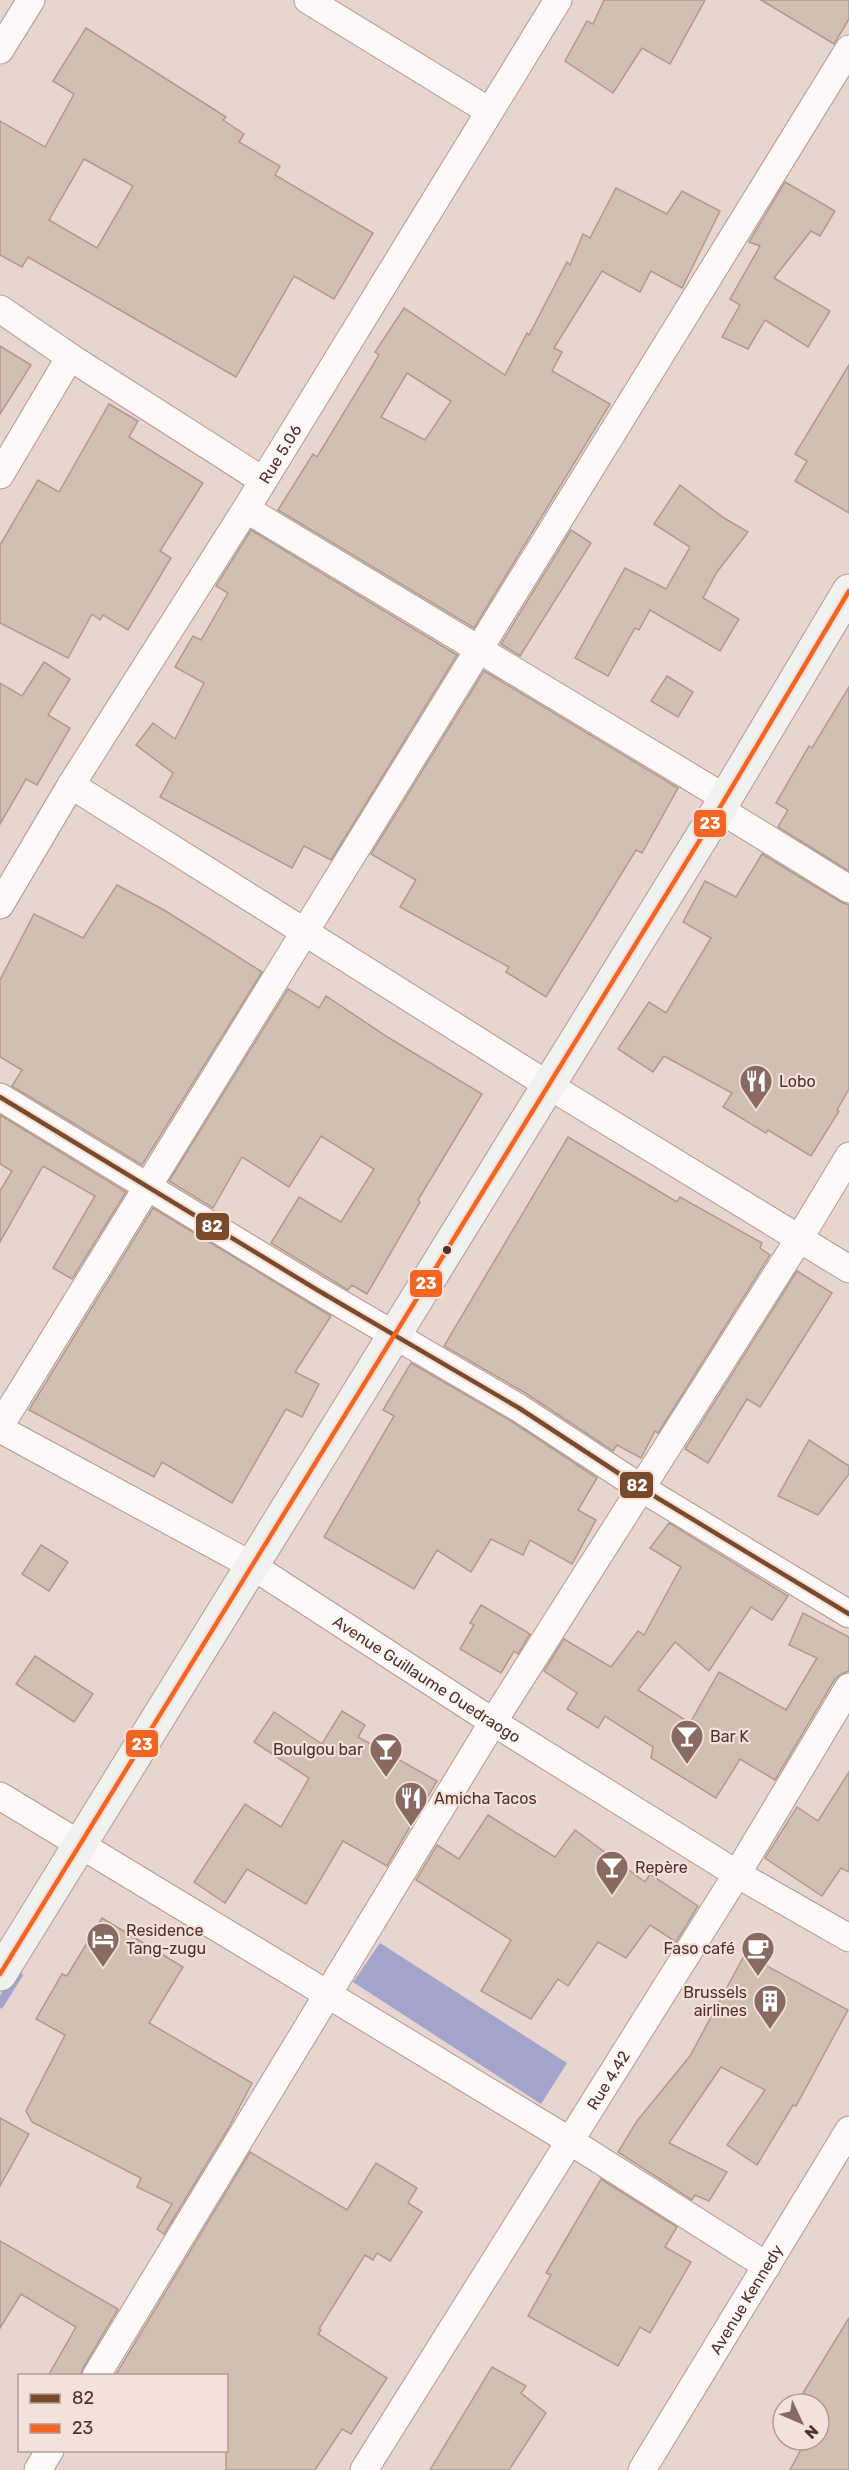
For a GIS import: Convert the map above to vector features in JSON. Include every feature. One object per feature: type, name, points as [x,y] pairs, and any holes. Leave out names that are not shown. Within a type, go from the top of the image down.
[{"type":"main road","points":[[0,1974],[722,803],[849,591]]},
{"type":"street","points":[[0,50],[31,0]]},
{"type":"street","name":"Rue 5.06","points":[[0,905],[71,785],[246,509],[558,0]]},
{"type":"street","points":[[314,1],[489,111]]},
{"type":"street","points":[[0,1428],[478,648],[849,49]]},
{"type":"street","points":[[0,309],[70,357],[262,480]]},
{"type":"street","points":[[0,475],[70,357]]},
{"type":"street","points":[[246,509],[478,648],[722,803],[849,889]]},
{"type":"street","points":[[71,785],[548,1085],[849,1269]]},
{"type":"street","points":[[0,1097],[519,1408],[641,1488],[849,1614]]},
{"type":"street","points":[[97,2374],[493,1722],[799,1239],[849,1156]]},
{"type":"street","name":"Avenue Guillaume Ouedraogo","points":[[0,1428],[251,1565],[493,1722],[737,1874],[849,1938]]},
{"type":"street","name":"Rue 4.42","points":[[364,2470],[737,1874],[849,1687]]},
{"type":"street","points":[[0,1796],[570,2141],[767,2266]]},
{"type":"street","name":"Avenue Kennedy","points":[[642,2470],[849,2130]]},
{"type":"street","points":[[38,2470],[49,2452]]},
{"type":"water","points":[[380,1943],[567,2063],[541,2104],[353,1982]]},
{"type":"building","points":[[604,0],[705,0],[670,64],[642,48],[613,93],[565,61],[587,21],[593,24]]},
{"type":"building","points":[[761,0],[849,0],[849,19],[834,44]]},
{"type":"building","points":[[86,28],[226,117],[223,120],[244,134],[239,142],[280,166],[275,175],[373,233],[334,299],[294,276],[236,377],[28,257],[22,267],[0,255],[0,121],[45,147],[74,94],[53,81]],"holes":[[[84,159],[133,186],[97,248],[49,220]]]},
{"type":"building","points":[[785,182],[835,211],[820,236],[811,231],[774,278],[830,311],[808,347],[765,320],[748,349],[722,337],[740,305],[730,299],[760,246],[749,242]]},
{"type":"building","points":[[616,188],[667,214],[682,191],[720,211],[682,288],[651,271],[640,292],[602,271],[554,348],[562,352],[552,371],[610,404],[474,628],[278,510],[313,454],[317,457],[379,355],[375,352],[404,308],[505,375],[567,262],[570,265],[583,234],[590,238]],"holes":[[[407,373],[451,401],[425,440],[381,417]]]},
{"type":"building","points":[[0,346],[31,365],[0,414]]},
{"type":"building","points":[[849,365],[849,513],[795,481],[807,461],[795,454]]},
{"type":"building","points":[[109,404],[138,421],[129,437],[203,483],[160,551],[171,558],[128,630],[103,615],[100,620],[92,614],[68,658],[0,623],[0,545],[38,480],[59,492]]},
{"type":"building","points":[[680,485],[724,518],[748,532],[717,572],[703,598],[739,619],[720,651],[650,610],[639,630],[635,628],[608,676],[575,658],[625,568],[666,589],[690,547],[654,524]]},
{"type":"building","points":[[251,530],[457,655],[331,860],[304,846],[292,868],[160,797],[173,773],[136,745],[153,723],[175,739],[204,683],[175,667],[193,636],[201,640],[228,593],[216,586]]},
{"type":"building","points":[[571,530],[591,543],[520,656],[501,644]]},
{"type":"building","points":[[44,662],[70,679],[48,715],[70,728],[37,785],[26,779],[0,824],[0,683],[22,696]]},
{"type":"building","points":[[484,671],[678,788],[642,853],[636,850],[546,997],[506,972],[509,967],[400,907],[416,880],[371,854]]},
{"type":"building","points":[[667,676],[693,692],[678,717],[651,701]]},
{"type":"building","points":[[849,687],[849,871],[778,827],[788,810],[776,803],[809,746],[812,748]]},
{"type":"building","points":[[762,854],[849,905],[849,1089],[837,1110],[839,1111],[811,1156],[723,1107],[732,1093],[664,1056],[653,1072],[618,1049],[649,1002],[666,1013],[711,938],[683,922],[705,881],[736,897]]},
{"type":"building","points":[[117,885],[164,910],[262,972],[142,1165],[12,1086],[22,1070],[0,1057],[0,980],[34,914],[83,938]]},
{"type":"building","points":[[288,989],[319,1008],[326,996],[389,1038],[482,1094],[418,1200],[420,1202],[367,1294],[352,1285],[348,1290],[271,1243],[299,1197],[341,1222],[374,1169],[321,1136],[289,1187],[242,1157],[213,1208],[169,1181]]},
{"type":"building","points":[[0,1115],[126,1192],[72,1279],[53,1268],[95,1196],[43,1166],[0,1242],[0,1191],[12,1171],[0,1164]]},
{"type":"building","points":[[568,1137],[677,1202],[680,1197],[762,1243],[760,1248],[770,1255],[658,1433],[655,1431],[641,1458],[617,1445],[613,1451],[527,1394],[444,1346]]},
{"type":"building","points":[[153,1208],[331,1316],[295,1372],[319,1384],[302,1417],[286,1409],[232,1503],[162,1462],[154,1477],[29,1410]]},
{"type":"building","points":[[797,1271],[832,1293],[760,1407],[747,1399],[708,1463],[685,1449]]},
{"type":"building","points":[[411,1363],[511,1421],[597,1478],[578,1510],[596,1520],[572,1564],[530,1540],[523,1555],[491,1539],[471,1572],[437,1550],[414,1589],[324,1537],[394,1416],[383,1410]]},
{"type":"building","points":[[809,1440],[849,1466],[849,1474],[818,1515],[778,1496]]},
{"type":"building","points":[[669,1523],[788,1596],[772,1620],[751,1607],[709,1671],[675,1642],[638,1690],[690,1723],[719,1672],[786,1710],[817,1658],[789,1645],[803,1613],[849,1637],[849,1671],[835,1679],[775,1780],[740,1759],[716,1798],[651,1758],[653,1747],[605,1716],[598,1728],[567,1709],[577,1693],[544,1671],[564,1639],[611,1667],[638,1631],[644,1635],[681,1567],[650,1548]]},
{"type":"building","points":[[41,1545],[68,1562],[49,1591],[22,1574]]},
{"type":"building","points":[[481,1605],[530,1634],[518,1654],[514,1651],[501,1673],[460,1649],[474,1625],[470,1623]]},
{"type":"building","points":[[35,1656],[93,1694],[74,1722],[16,1684]]},
{"type":"building","points":[[342,1711],[365,1725],[358,1737],[437,1781],[387,1866],[343,1841],[306,1904],[247,1869],[225,1903],[194,1882],[245,1804],[281,1827],[309,1778],[254,1742],[274,1712],[322,1744]]},
{"type":"building","points":[[849,1772],[849,1872],[841,1868],[822,1896],[765,1858],[797,1807],[818,1821]]},
{"type":"building","points":[[488,1815],[555,1857],[575,1830],[645,1882],[650,1874],[698,1906],[676,1942],[650,1925],[626,1958],[598,1942],[568,1986],[558,1979],[531,2019],[481,1991],[511,1940],[416,1880],[437,1845],[459,1859]]},
{"type":"building","points":[[102,1918],[183,1967],[149,2023],[252,2083],[229,2127],[164,2234],[157,2229],[172,2204],[137,2187],[141,2178],[32,2122],[26,2111],[65,2035],[36,2019],[62,1974],[67,1976]]},
{"type":"building","points":[[745,1954],[848,2010],[796,2106],[793,2105],[757,2165],[727,2145],[765,2090],[721,2067],[669,2143],[727,2172],[709,2201],[695,2195],[692,2200],[618,2152],[637,2121],[690,2056]]},
{"type":"building","points":[[0,2118],[29,2134],[0,2186]]},
{"type":"building","points":[[250,2152],[347,2210],[376,2163],[417,2188],[408,2203],[422,2212],[390,2261],[377,2253],[373,2260],[365,2255],[319,2329],[321,2330],[318,2334],[387,2378],[351,2434],[342,2429],[315,2470],[226,2470],[228,2374],[116,2374]]},
{"type":"building","points":[[601,2179],[677,2227],[665,2247],[691,2262],[650,2333],[640,2327],[618,2366],[528,2316],[551,2275],[546,2273]]},
{"type":"building","points":[[0,2241],[118,2309],[81,2374],[49,2374],[76,2327],[21,2294],[0,2328]]},
{"type":"building","points":[[849,2318],[849,2470],[790,2470],[800,2452],[831,2452],[831,2392],[804,2392]]},
{"type":"building","points":[[492,2367],[526,2386],[521,2393],[546,2413],[509,2470],[430,2470]]},
{"type":"waterway","points":[[0,2004],[18,1975]]},
{"type":"transit line","name":"23","points":[[0,1974],[719,809],[849,591]]},
{"type":"transit line","name":"82","points":[[0,1097],[319,1291],[519,1408],[641,1488],[849,1614]]},
{"type":"place","name":"Lobo","points":[[756,1110]]},
{"type":"place","name":"Bar K","points":[[687,1765]]},
{"type":"place","name":"Boulgou bar","points":[[386,1778]]},
{"type":"place","name":"Amicha Tacos","points":[[411,1827]]},
{"type":"place","name":"Repère","points":[[612,1896]]},
{"type":"place","name":"Residence Tang-zugu","points":[[103,1968]]},
{"type":"place","name":"Faso café","points":[[758,1977]]},
{"type":"place","name":"Brussels airlines","points":[[770,2030]]}]
